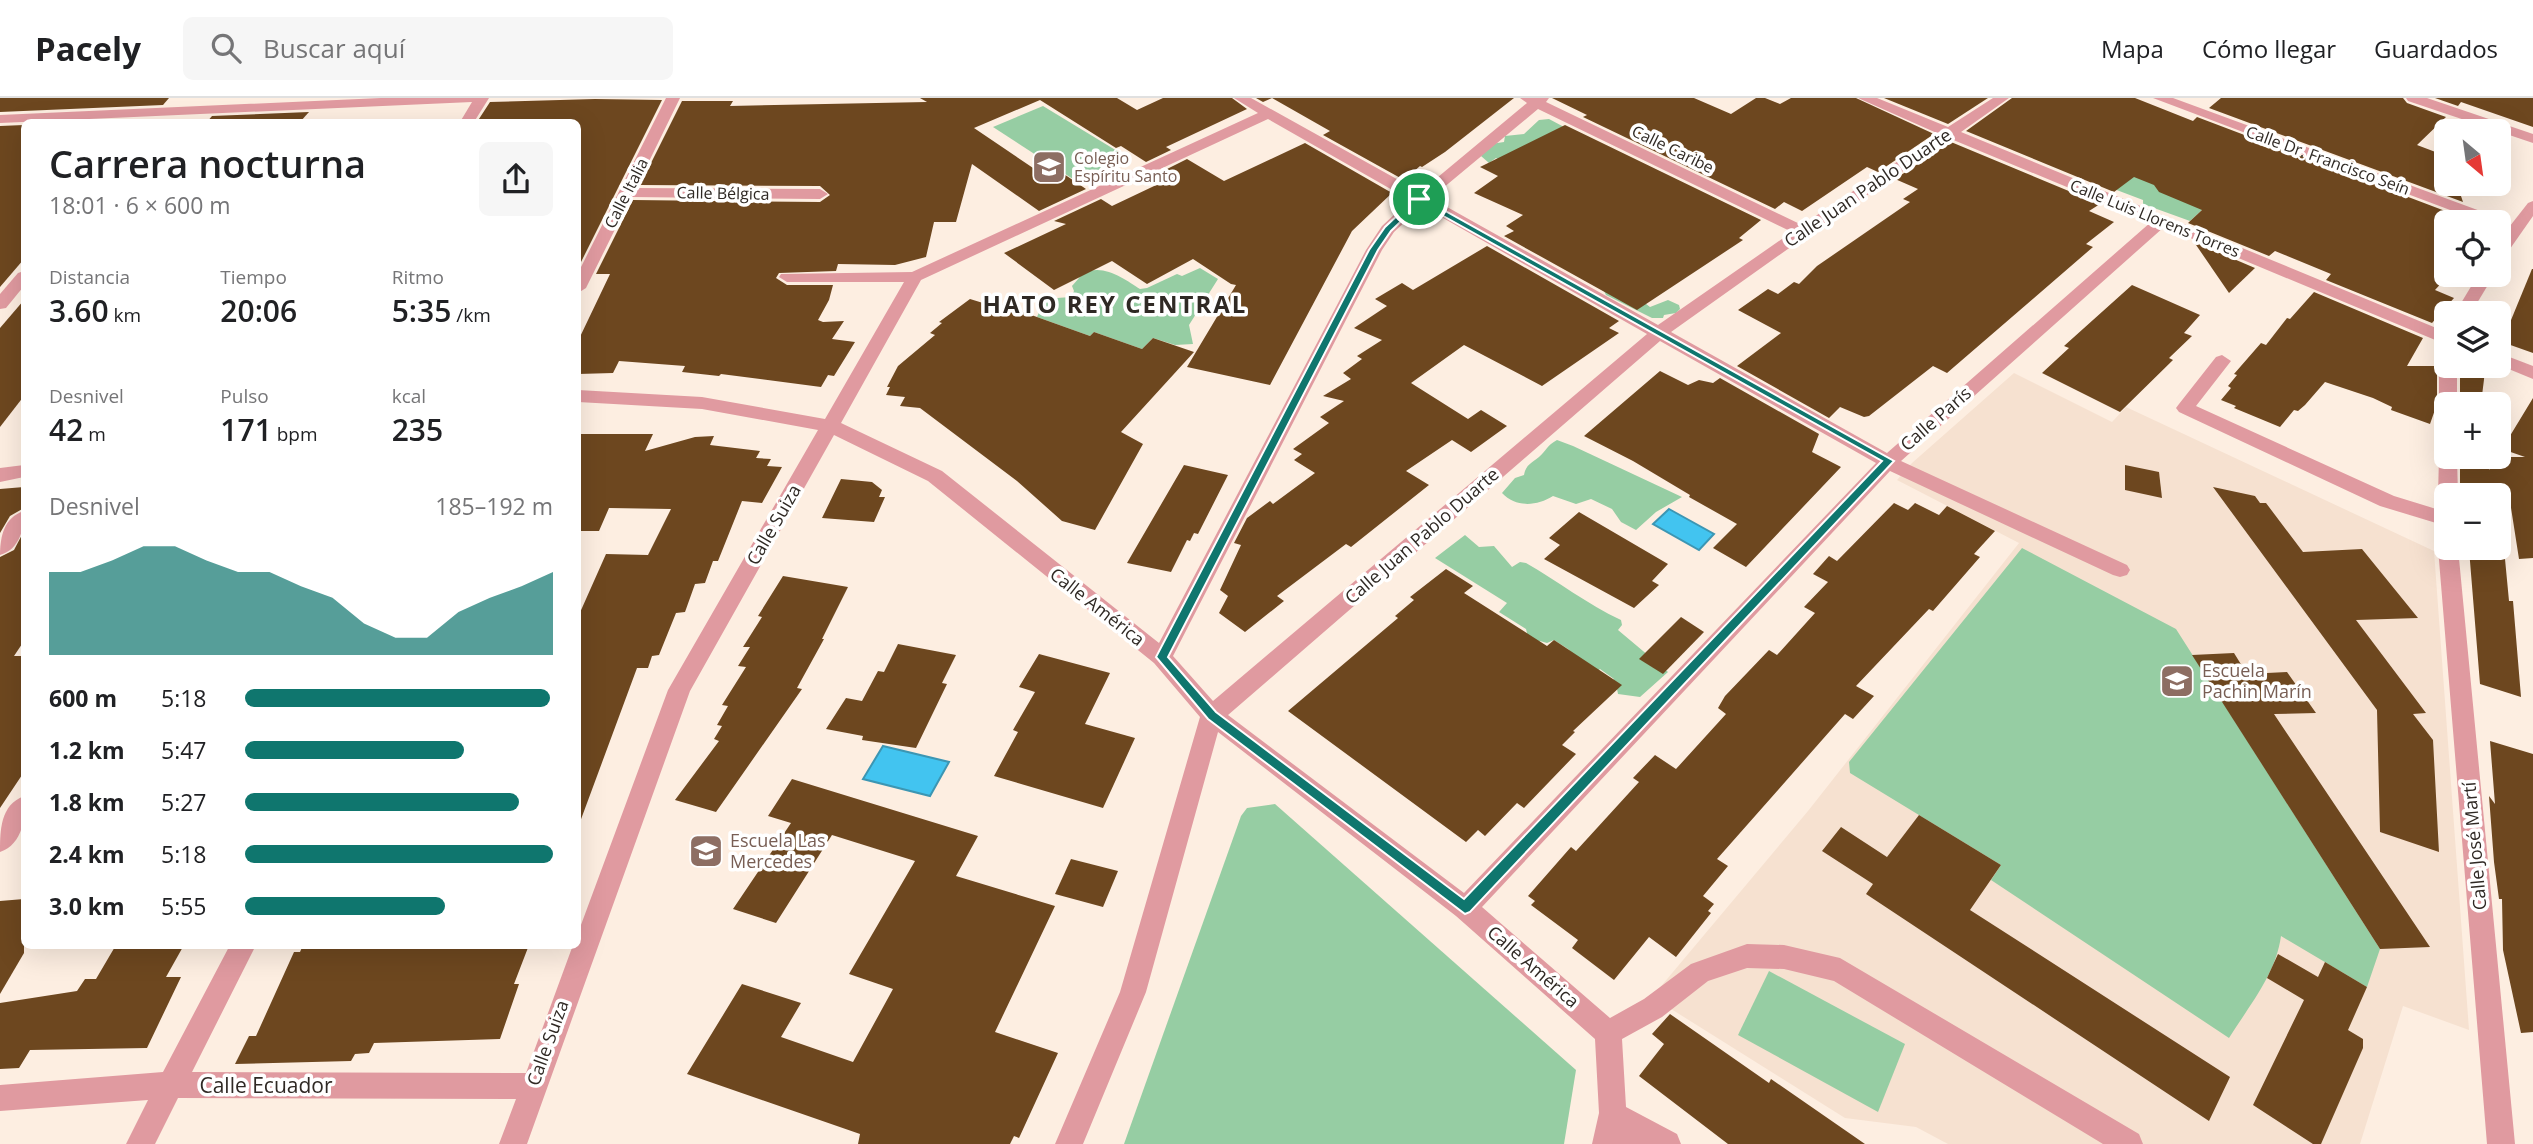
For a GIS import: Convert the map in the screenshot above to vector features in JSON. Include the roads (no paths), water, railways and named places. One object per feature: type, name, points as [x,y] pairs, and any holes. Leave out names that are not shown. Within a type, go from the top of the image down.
[{"type":"street","points":[[162,119],[180,98]]},
{"type":"street","points":[[0,119],[332,101],[480,98],[469,119]]},
{"type":"street","name":"Calle Italia","points":[[581,282],[673,98]]},
{"type":"street","points":[[1241,98],[1889,461],[2004,518],[2120,570]]},
{"type":"street","name":"Calle Luis Llorens Torres","points":[[1864,98],[2434,333]]},
{"type":"street","name":"Calle Juan Pablo Duarte","points":[[1212,715],[1660,332],[1803,231],[2002,98]]},
{"type":"street","name":"Calle Dr. Francisco Seín","points":[[2161,98],[2463,210]]},
{"type":"street","points":[[2413,98],[2533,139]]},
{"type":"street","points":[[1162,657],[1374,250],[1388,229],[1419,199],[1535,100]]},
{"type":"street","name":"Calle Caribe","points":[[1535,100],[1803,231]]},
{"type":"street","points":[[318,119],[332,101]]},
{"type":"street","points":[[787,277],[915,277],[1268,114]]},
{"type":"street","name":"Calle Bélgica","points":[[626,192],[820,194]]},
{"type":"street","points":[[2511,220],[2533,206]]},
{"type":"street","name":"Calle París","points":[[1465,908],[1889,461],[2162,221]]},
{"type":"street","name":"Calle Dr. Francisco Seín","points":[[2511,228],[2533,236]]},
{"type":"street","name":"Calle Suiza","points":[[513,1144],[678,690],[832,426],[915,277]]},
{"type":"street","points":[[0,304],[21,280]]},
{"type":"street","points":[[2222,361],[2185,408],[2387,501],[2434,515]]},
{"type":"street","points":[[2511,364],[2533,373]]},
{"type":"street","name":"Calle América","points":[[581,396],[702,403],[832,426],[935,476],[1162,657],[1212,715],[1465,908],[1608,1033]]},
{"type":"street","points":[[0,475],[21,472]]},
{"type":"street","points":[[0,548],[21,522]]},
{"type":"street","name":"Calle José Martí","points":[[2449,560],[2501,1144]]},
{"type":"street","points":[[1069,1144],[1133,992],[1212,715]]},
{"type":"street","points":[[0,842],[21,810]]},
{"type":"street","points":[[141,1144],[241,949]]},
{"type":"street","points":[[1606,1144],[1613,1114],[1608,1033],[1653,1009],[1700,972],[1747,956],[1784,957],[1840,970],[2129,1144]]},
{"type":"street","name":"Calle Ecuador","points":[[0,1098],[171,1086],[533,1086]]},
{"type":"street","points":[[1613,1114],[1636,1144]]},
{"type":"street","points":[[1613,1114],[1667,1144]]},
{"type":"water","points":[[1669,509],[1714,534],[1699,550],[1653,524]]},
{"type":"water","points":[[883,746],[949,762],[930,796],[863,779]]},
{"type":"place","name":"Colegio Espíritu Santo","points":[[1049,167]]},
{"type":"place","name":"Escuela Pachin Marín","points":[[2177,681]]},
{"type":"place","name":"Escuela Las Mercedes","points":[[706,851]]},
{"type":"district","name":"HATO REY CENTRAL","points":[[1115,305]]}]
